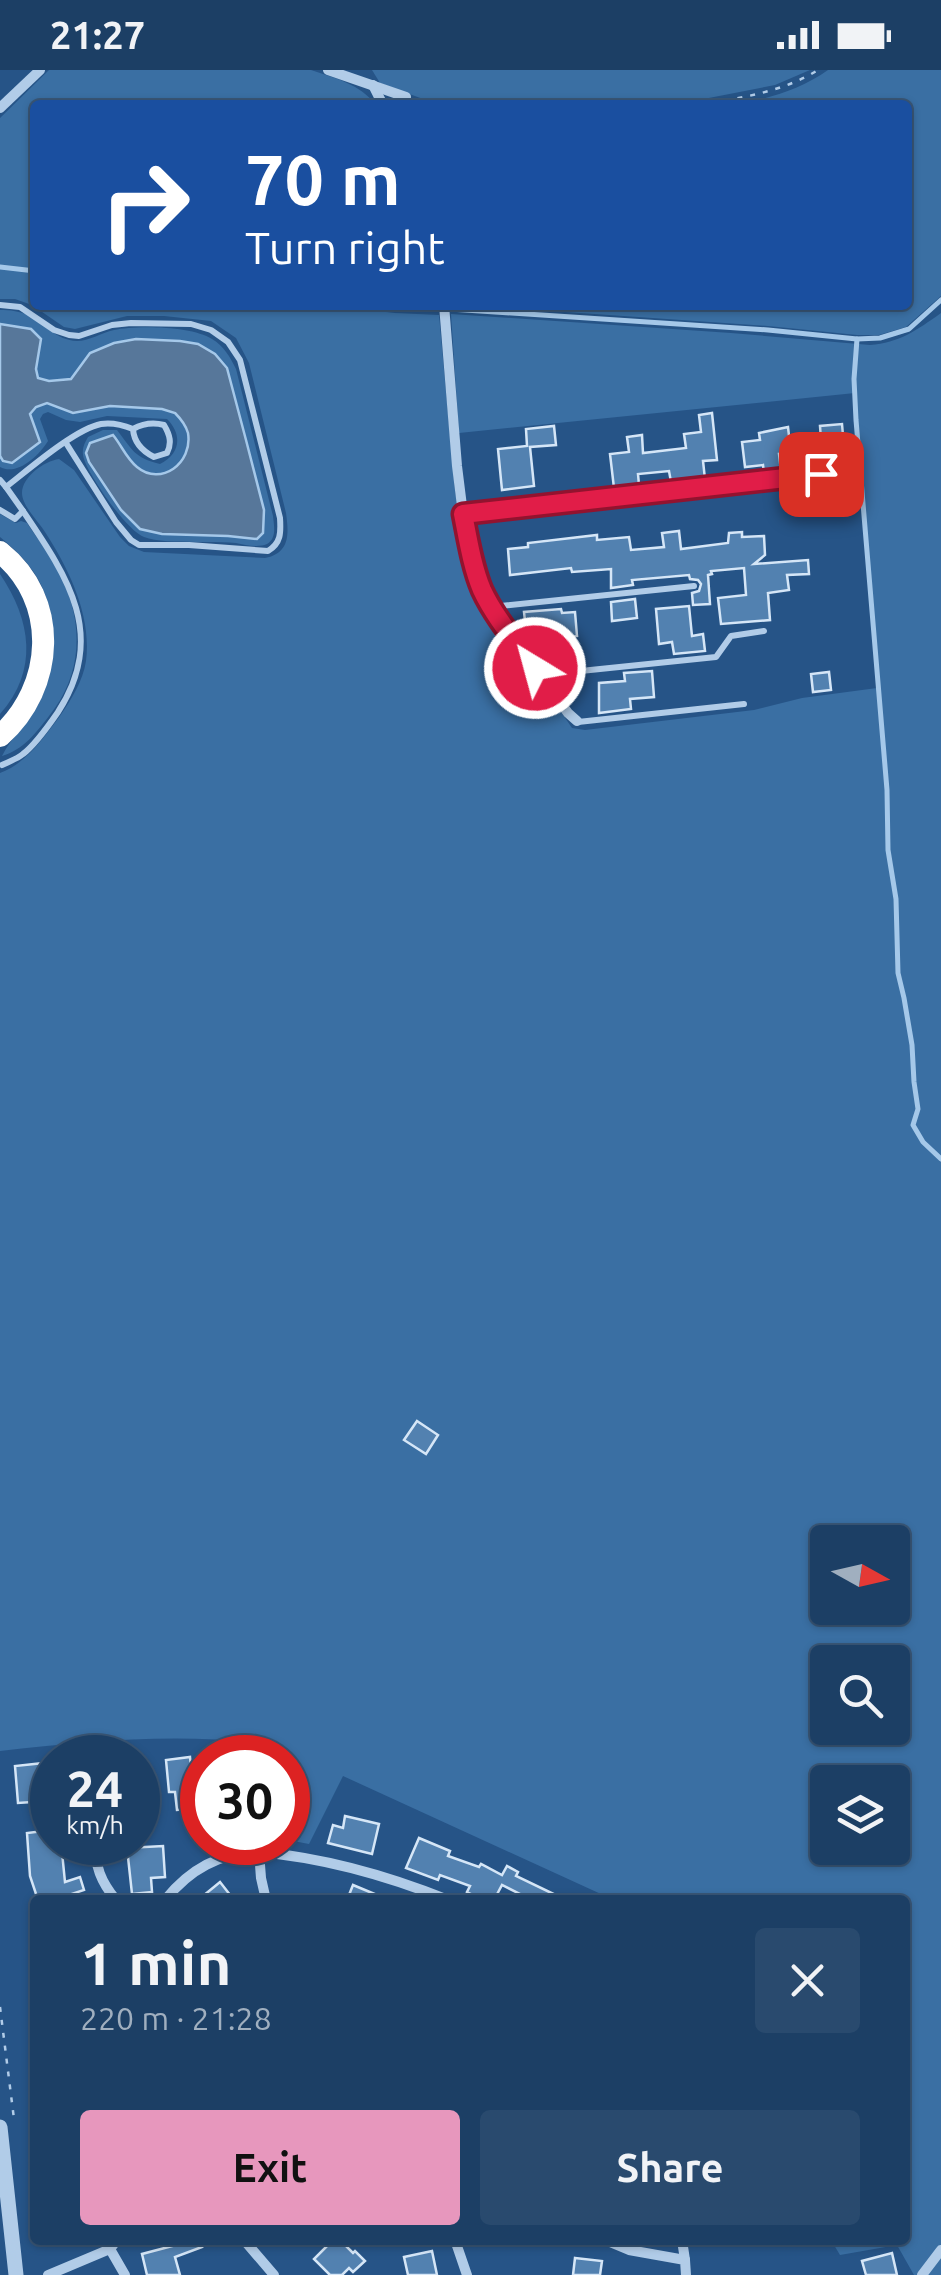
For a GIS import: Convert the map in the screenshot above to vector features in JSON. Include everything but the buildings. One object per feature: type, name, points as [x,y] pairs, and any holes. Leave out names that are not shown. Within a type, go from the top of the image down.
[{"type":"highway","points":[[0,552],[31,588],[45,642],[34,691],[20,716],[0,736]]},
{"type":"street","points":[[0,108],[40,70]]},
{"type":"street","points":[[328,70],[406,97]]},
{"type":"street","points":[[372,85],[380,100]]},
{"type":"street","points":[[444,310],[463,514],[474,564],[491,607],[576,722]]},
{"type":"street","points":[[310,1858],[366,1870],[434,1895]]},
{"type":"street","points":[[98,1865],[102,1880],[112,1895]]},
{"type":"street","points":[[170,1895],[205,1865]]},
{"type":"street","points":[[260,1865],[265,1895]]},
{"type":"street","points":[[0,2127],[16,2275]]},
{"type":"street","points":[[48,2275],[114,2245],[124,2275]]},
{"type":"street","points":[[248,2245],[274,2275]]},
{"type":"street","points":[[457,2245],[467,2275]]},
{"type":"street","points":[[617,2245],[685,2260]]},
{"type":"street","points":[[683,2245],[686,2275]]},
{"type":"street","points":[[922,2275],[941,2250]]},
{"type":"lane","points":[[0,305],[20,307],[54,330],[69,335],[79,336],[131,322],[191,324],[211,330],[228,342],[240,360],[250,395],[280,518],[279,542],[268,551],[139,545],[116,522],[66,443]]},
{"type":"lane","points":[[6,487],[43,458],[101,424],[134,429],[143,424],[164,426],[170,435],[166,453],[154,457],[144,452],[134,429]]},
{"type":"lane","points":[[463,514],[821,474]]},
{"type":"lane","points":[[0,480],[62,568],[80,629],[81,662],[71,691],[53,719],[23,754],[2,765]]},
{"type":"lane","points":[[0,510],[15,519],[23,510]]},
{"type":"lane","points":[[491,607],[694,586]]},
{"type":"lane","points":[[541,676],[716,656],[730,636],[764,631]]},
{"type":"lane","points":[[576,722],[744,704]]},
{"type":"path","points":[[723,100],[776,89],[818,70]]},
{"type":"shaded area","points":[[49,70],[311,70],[346,83],[372,100],[30,100],[30,304],[0,299],[0,118]]},
{"type":"shaded area","points":[[372,70],[810,70],[775,85],[698,100],[426,100],[380,83]]},
{"type":"shaded area","points":[[828,70],[941,70],[941,296],[906,327],[879,335],[857,335],[536,310],[912,310],[912,100],[756,100],[806,83]]},
{"type":"shaded area","points":[[0,310],[26,314],[70,340],[150,327],[191,331],[220,345],[236,369],[273,516],[270,541],[256,546],[153,539],[137,533],[119,514],[87,467],[85,442],[103,430],[117,430],[139,456],[160,464],[172,455],[177,444],[167,419],[107,416],[80,422],[48,412],[40,419],[48,441],[39,453],[20,467],[0,467]]},
{"type":"shaded area","points":[[39,310],[368,310],[439,315],[455,490],[464,550],[474,583],[493,621],[572,728],[585,730],[754,710],[802,698],[877,688],[855,393],[459,433],[451,314],[870,345],[899,338],[941,313],[941,2275],[914,2275],[897,2245],[910,2245],[910,1895],[603,1895],[343,1776],[310,1842],[310,1735],[180,1735],[180,1739],[160,1739],[160,1735],[30,1735],[30,1748],[0,1751],[0,773],[26,756],[64,710],[82,676],[87,644],[77,594],[54,546],[25,503],[23,487],[35,471],[59,459],[74,470],[120,537],[144,552],[265,558],[283,547],[288,528],[249,363],[236,338],[211,321],[164,316],[127,316],[75,329],[64,327]]},
{"type":"shaded area","points":[[0,324],[31,329],[41,339],[36,369],[38,378],[49,381],[71,379],[90,353],[136,339],[198,344],[215,354],[227,368],[264,510],[263,533],[257,539],[162,534],[140,529],[121,510],[89,462],[86,453],[90,443],[113,435],[137,467],[146,473],[165,473],[186,454],[188,433],[175,413],[162,409],[110,406],[73,413],[47,403],[30,414],[40,442],[12,463],[3,461]]},
{"type":"shaded area","points":[[0,514],[16,523],[27,523],[49,555],[68,594],[76,630],[74,666],[60,700],[28,740],[2,756],[34,712],[45,689],[54,637],[42,586],[26,562],[0,537]]},
{"type":"shaded area","points":[[0,574],[19,609],[26,645],[21,680],[0,714]]},
{"type":"shaded area","points":[[834,2245],[897,2245],[840,2255]]},
{"type":"waterway","points":[[0,267],[30,270]]},
{"type":"waterway","points":[[465,310],[857,339],[880,338],[909,329],[941,300]]},
{"type":"waterway","points":[[857,339],[856,420],[887,790],[888,850],[896,899],[898,973],[912,1045],[918,1109],[913,1125],[923,1142],[941,1159]]},
{"type":"route","points":[[535,668],[484,594],[463,514],[821,474]]}]
